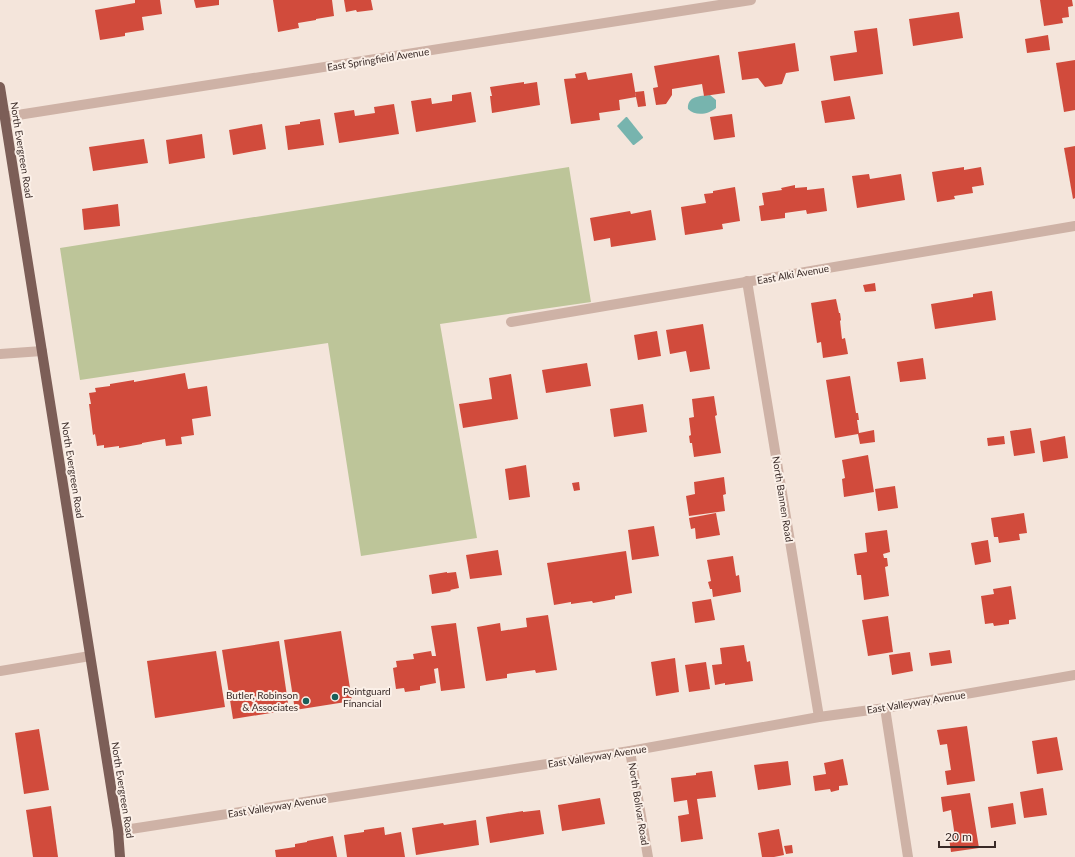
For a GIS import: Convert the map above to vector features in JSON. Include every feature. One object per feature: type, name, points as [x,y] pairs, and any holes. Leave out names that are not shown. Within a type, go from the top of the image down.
[{"type":"main road","name":"North Evergreen Road","points":[[0,87],[118,831],[120,857]]},
{"type":"street","name":"East Springfield Avenue","points":[[5,117],[751,0]]},
{"type":"street","name":"East Alki Avenue","points":[[511,322],[1075,226]]},
{"type":"street","name":"North Bannen Road","points":[[746,281],[819,717]]},
{"type":"street","points":[[0,354],[42,351]]},
{"type":"street","points":[[0,671],[90,656]]},
{"type":"street","name":"East Valleyway Avenue","points":[[118,831],[630,750],[1075,675]]},
{"type":"street","points":[[885,708],[908,857]]},
{"type":"street","name":"North Bolivar Road","points":[[630,750],[648,857]]},
{"type":"green space","points":[[569,167],[591,302],[440,324],[477,538],[361,556],[328,343],[80,380],[60,248]]},
{"type":"water","points":[[710,95],[716,100],[716,108],[713,110],[699,114],[691,112],[688,109],[688,105],[692,99],[698,96]]},
{"type":"water","points":[[626,117],[643,137],[634,145],[617,126]]},
{"type":"building","points":[[135,0],[160,0],[162,14],[142,17],[144,30],[125,33],[125,36],[100,40],[95,10],[135,3]]},
{"type":"building","points":[[194,0],[219,0],[219,5],[196,8]]},
{"type":"building","points":[[273,0],[332,0],[334,16],[298,23],[299,28],[278,32]]},
{"type":"building","points":[[344,0],[371,0],[373,10],[357,12],[356,10],[346,12]]},
{"type":"building","points":[[1040,0],[1072,0],[1073,6],[1068,7],[1069,17],[1062,18],[1063,23],[1044,26]]},
{"type":"building","points":[[959,12],[963,38],[913,46],[909,19]]},
{"type":"building","points":[[877,28],[883,74],[834,81],[830,56],[857,52],[854,31]]},
{"type":"building","points":[[1048,35],[1050,50],[1027,53],[1025,39]]},
{"type":"building","points":[[795,43],[799,71],[786,73],[782,84],[765,87],[758,78],[742,80],[738,52]]},
{"type":"building","points":[[719,55],[725,93],[704,96],[702,84],[672,89],[672,95],[666,104],[656,105],[653,88],[658,87],[654,66]]},
{"type":"building","points":[[1075,60],[1075,110],[1064,112],[1056,63]]},
{"type":"building","points":[[586,72],[588,80],[632,73],[636,97],[619,100],[620,110],[599,113],[600,120],[571,124],[564,79],[576,78],[575,74]]},
{"type":"building","points":[[524,82],[524,84],[537,82],[540,105],[492,113],[490,96],[492,96],[490,87]]},
{"type":"building","points":[[644,91],[646,106],[638,107],[635,92]]},
{"type":"building","points":[[471,92],[476,122],[416,132],[411,101],[431,98],[432,104],[452,101],[452,95]]},
{"type":"building","points":[[850,96],[855,119],[825,123],[821,101]]},
{"type":"building","points":[[394,104],[399,134],[339,143],[334,113],[354,110],[355,116],[375,113],[374,107]]},
{"type":"building","points":[[732,114],[735,137],[714,140],[710,117]]},
{"type":"building","points":[[320,119],[324,145],[288,150],[285,126]]},
{"type":"building","points":[[262,124],[266,149],[233,155],[229,130]]},
{"type":"building","points":[[202,134],[205,158],[169,164],[166,140]]},
{"type":"building","points":[[144,139],[148,163],[93,171],[89,147]]},
{"type":"building","points":[[1075,146],[1075,198],[1073,199],[1064,148]]},
{"type":"building","points":[[964,167],[964,170],[981,167],[984,185],[972,187],[973,193],[954,196],[955,199],[937,202],[932,172]]},
{"type":"building","points":[[869,174],[870,179],[901,174],[905,200],[857,208],[852,176]]},
{"type":"building","points":[[795,185],[795,188],[807,187],[807,190],[824,188],[827,211],[807,214],[806,210],[785,213],[785,218],[761,221],[759,206],[764,205],[762,193],[782,190],[781,188]]},
{"type":"building","points":[[735,187],[740,221],[722,224],[723,229],[685,235],[681,207],[706,203],[704,194]]},
{"type":"building","points":[[118,204],[120,226],[84,230],[82,209]]},
{"type":"building","points":[[651,210],[656,240],[611,247],[610,238],[594,241],[590,218],[630,211],[631,214]]},
{"type":"building","points":[[875,283],[876,291],[865,292],[863,285]]},
{"type":"building","points":[[992,291],[996,320],[935,329],[931,304],[973,297],[973,294]]},
{"type":"building","points":[[836,299],[840,313],[842,339],[845,338],[848,354],[823,358],[821,342],[817,343],[811,303]]},
{"type":"building","points":[[703,324],[710,369],[690,372],[686,351],[670,354],[666,330]]},
{"type":"building","points":[[657,331],[661,356],[638,360],[634,335]]},
{"type":"building","points":[[923,358],[926,379],[900,382],[897,362]]},
{"type":"building","points":[[587,363],[591,386],[546,393],[542,370]]},
{"type":"building","points":[[185,373],[188,389],[207,386],[211,416],[192,419],[194,435],[181,437],[182,444],[166,446],[165,439],[119,448],[119,446],[104,448],[104,445],[97,446],[95,434],[93,435],[89,404],[91,404],[89,393],[96,392],[95,388],[134,380],[134,382]]},
{"type":"building","points":[[511,374],[518,419],[463,428],[459,404],[492,399],[489,378]]},
{"type":"building","points":[[850,376],[856,413],[858,413],[859,420],[857,420],[859,433],[874,430],[875,442],[860,444],[858,434],[835,438],[826,380]]},
{"type":"building","points":[[714,396],[717,415],[715,416],[721,453],[694,457],[692,443],[690,443],[689,436],[691,435],[689,418],[694,417],[692,399]]},
{"type":"building","points":[[643,404],[647,432],[614,437],[610,409]]},
{"type":"building","points":[[1031,428],[1035,453],[1014,456],[1010,431]]},
{"type":"building","points":[[1004,436],[1005,444],[988,446],[987,438]]},
{"type":"building","points":[[1065,436],[1068,458],[1043,462],[1040,441]]},
{"type":"building","points":[[868,455],[874,492],[844,497],[842,479],[845,478],[842,460]]},
{"type":"building","points":[[526,465],[530,497],[509,500],[505,469]]},
{"type":"building","points":[[724,477],[726,494],[723,495],[725,511],[689,516],[686,496],[695,494],[694,482]]},
{"type":"building","points":[[579,482],[580,490],[574,491],[572,483]]},
{"type":"building","points":[[895,486],[898,508],[878,511],[875,489]]},
{"type":"building","points":[[716,513],[720,535],[696,539],[695,528],[691,529],[689,518]]},
{"type":"building","points":[[1024,513],[1027,533],[1019,534],[1020,540],[999,543],[998,537],[994,537],[991,518]]},
{"type":"building","points":[[654,526],[659,556],[632,560],[628,530]]},
{"type":"building","points":[[887,530],[890,552],[883,554],[884,558],[887,558],[888,566],[885,567],[889,596],[864,600],[861,575],[857,575],[854,554],[867,552],[865,533]]},
{"type":"building","points":[[988,540],[991,562],[975,565],[971,543]]},
{"type":"building","points":[[498,550],[502,575],[470,579],[466,555]]},
{"type":"building","points":[[626,551],[632,593],[615,596],[615,599],[593,603],[592,601],[571,604],[571,602],[554,605],[547,563]]},
{"type":"building","points":[[733,556],[736,576],[739,575],[741,592],[713,597],[712,589],[710,589],[708,582],[711,581],[707,560]]},
{"type":"building","points":[[456,572],[459,588],[432,594],[429,575]]},
{"type":"building","points":[[1011,586],[1016,619],[1009,620],[1009,624],[994,626],[993,623],[985,624],[981,596],[994,594],[993,589]]},
{"type":"building","points":[[711,599],[715,620],[695,623],[692,602]]},
{"type":"building","points":[[548,615],[557,670],[536,673],[535,670],[507,674],[507,678],[486,681],[477,627],[500,623],[501,631],[527,627],[526,618]]},
{"type":"building","points":[[888,616],[893,652],[868,656],[862,620]]},
{"type":"building","points":[[456,623],[465,688],[441,691],[438,668],[434,669],[436,683],[420,686],[420,690],[405,692],[404,688],[396,689],[393,668],[397,667],[396,661],[414,659],[413,654],[431,651],[432,656],[436,656],[431,626]]},
{"type":"building","points":[[341,631],[352,701],[295,710],[284,640]]},
{"type":"building","points":[[279,641],[289,710],[233,719],[222,650]]},
{"type":"building","points":[[744,645],[747,662],[750,661],[753,681],[715,685],[712,665],[722,664],[720,648]]},
{"type":"building","points":[[950,650],[952,663],[931,666],[929,653]]},
{"type":"building","points":[[216,651],[225,707],[155,718],[147,661]]},
{"type":"building","points":[[910,652],[913,671],[892,675],[889,655]]},
{"type":"building","points":[[675,658],[679,692],[656,696],[651,662]]},
{"type":"building","points":[[706,662],[710,689],[689,692],[685,665]]},
{"type":"building","points":[[967,726],[975,781],[947,785],[945,771],[951,770],[947,744],[940,745],[937,730]]},
{"type":"building","points":[[39,729],[49,790],[24,794],[15,733]]},
{"type":"building","points":[[1057,737],[1063,770],[1037,774],[1032,741]]},
{"type":"building","points":[[843,759],[848,785],[839,786],[839,790],[831,792],[830,789],[815,791],[813,776],[826,774],[824,763]]},
{"type":"building","points":[[788,761],[791,785],[758,790],[754,765]]},
{"type":"building","points":[[712,771],[716,797],[697,799],[703,839],[681,842],[678,816],[689,814],[687,800],[674,802],[671,778],[696,775],[696,773]]},
{"type":"building","points":[[1043,788],[1047,815],[1024,818],[1020,792]]},
{"type":"building","points":[[970,793],[979,848],[951,852],[949,838],[955,837],[951,810],[943,812],[941,797]]},
{"type":"building","points":[[600,798],[605,824],[562,831],[558,805]]},
{"type":"building","points":[[1013,803],[1016,824],[991,828],[988,807]]},
{"type":"building","points":[[51,806],[58,857],[33,857],[26,810]]},
{"type":"building","points":[[540,810],[544,834],[490,843],[486,817]]},
{"type":"building","points":[[476,820],[479,845],[416,855],[412,828]]},
{"type":"building","points":[[384,827],[385,835],[401,832],[405,857],[347,857],[344,835]]},
{"type":"building","points":[[779,829],[784,855],[762,857],[758,833]]},
{"type":"building","points":[[333,836],[337,857],[276,857],[275,850],[295,847],[295,844]]},
{"type":"building","points":[[792,845],[793,853],[786,854],[784,846]]},
{"type":"place","name":"Pointguard Financial","points":[[335,697]]},
{"type":"place","name":"Butler, Robinson & Associates","points":[[306,701]]}]
